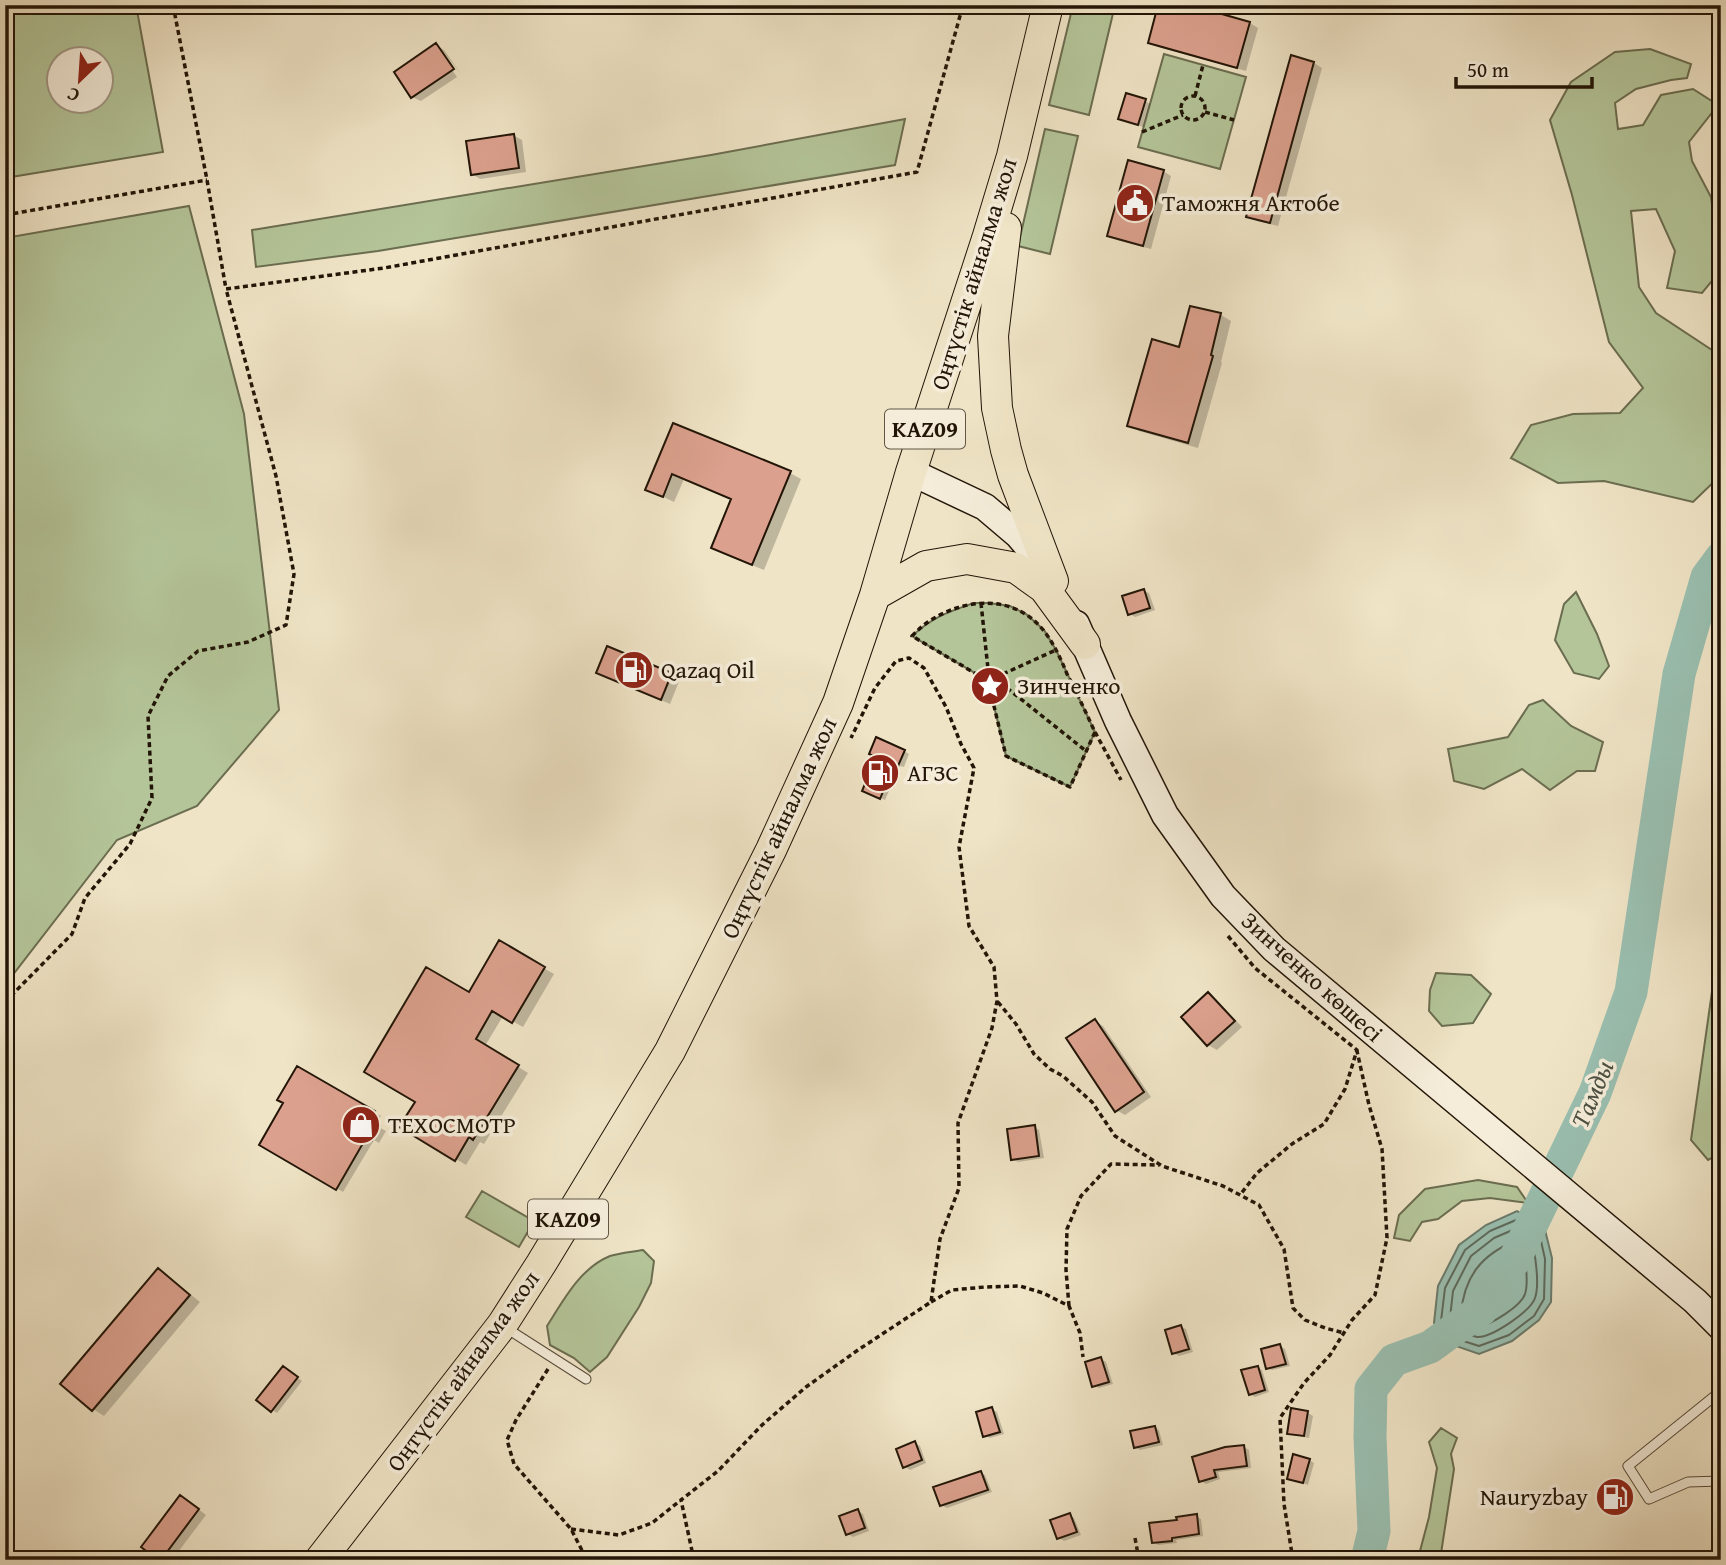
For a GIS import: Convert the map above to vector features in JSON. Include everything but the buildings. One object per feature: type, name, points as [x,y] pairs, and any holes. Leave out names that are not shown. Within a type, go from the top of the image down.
[{"type":"highway","name":"Оңтүстік айналма жол","points":[[320,1560],[502,1325],[541,1264],[670,1051],[771,850],[838,703],[874,595],[1012,156],[1048,5]]},
{"type":"highway","points":[[1012,156],[1010,196],[993,336],[997,408],[1013,475],[1053,581]]},
{"type":"highway","points":[[874,595],[926,566],[967,559],[1016,568],[1044,588],[1071,647]]},
{"type":"main road","name":"Зинченко көшесі","points":[[911,472],[985,507],[1018,535],[1038,557],[1068,607],[1071,647],[1118,721],[1165,815],[1223,896],[1273,949],[1364,1040],[1500,1138],[1695,1301],[1721,1327]]},
{"type":"lane","points":[[502,1325],[586,1379]]},
{"type":"lane","points":[[1721,1391],[1628,1466],[1649,1499],[1688,1482],[1721,1480]]},
{"type":"path","points":[[5,1002],[72,934],[85,898],[130,844],[152,798],[148,716],[168,676],[198,651],[248,642],[286,625],[294,574],[292,561],[276,476],[226,289],[173,5]]},
{"type":"path","points":[[226,289],[384,268],[917,172],[962,5]]},
{"type":"path","points":[[1195,96],[1203,65]]},
{"type":"path","points":[[1195,96],[1205,103],[1205,111],[1201,118],[1189,120],[1183,115],[1181,107],[1184,100],[1195,96]]},
{"type":"path","points":[[1205,111],[1234,120]]},
{"type":"path","points":[[1142,132],[1183,115]]},
{"type":"path","points":[[5,215],[207,180]]},
{"type":"path","points":[[981,603],[988,669]]},
{"type":"path","points":[[978,675],[912,636],[928,622],[949,611],[981,603],[1010,606],[1026,614],[1044,630],[1071,647],[1095,732],[1070,787],[1006,756],[993,702]]},
{"type":"path","points":[[1003,674],[1071,647]]},
{"type":"path","points":[[851,738],[875,688],[896,660],[909,658],[924,668],[946,707],[974,768],[959,847],[969,926],[994,967],[997,1001],[992,1028],[958,1123],[959,1188],[940,1239],[931,1302]]},
{"type":"path","points":[[988,669],[1003,674],[1007,688],[1002,697],[993,702],[982,699],[975,691],[978,675],[988,669]]},
{"type":"path","points":[[1007,688],[1086,751]]},
{"type":"path","points":[[997,1001],[1016,1024],[1034,1054],[1092,1102],[1115,1136],[1161,1166],[1223,1186],[1259,1205],[1284,1249],[1293,1308],[1305,1320],[1344,1333]]},
{"type":"path","points":[[1240,1195],[1257,1173],[1283,1151],[1324,1124],[1345,1089],[1364,1040]]},
{"type":"path","points":[[1293,1560],[1283,1504],[1280,1418],[1304,1383],[1330,1354],[1352,1320],[1375,1295],[1387,1238],[1382,1149],[1369,1105],[1364,1040]]},
{"type":"path","points":[[1083,1357],[1080,1334],[1069,1306],[1067,1228],[1081,1196],[1111,1164],[1161,1166]]},
{"type":"path","points":[[571,1529],[619,1535],[652,1522],[718,1471],[762,1425],[806,1387],[952,1290],[1020,1286],[1043,1293],[1069,1306]]},
{"type":"path","points":[[552,1363],[516,1420],[507,1440],[514,1464],[571,1529],[587,1560]]},
{"type":"path","points":[[681,1500],[694,1560]]},
{"type":"path","points":[[1135,1538],[1139,1560]]},
{"type":"shaded area","points":[[5,5],[136,5],[163,152],[5,178]]},
{"type":"shaded area","points":[[1073,5],[1115,5],[1089,115],[1049,105]]},
{"type":"shaded area","points":[[1650,49],[1691,64],[1687,78],[1636,89],[1615,103],[1618,129],[1643,125],[1661,95],[1693,89],[1718,105],[1689,142],[1692,161],[1711,197],[1721,270],[1702,293],[1667,288],[1675,251],[1656,209],[1631,211],[1639,287],[1656,313],[1721,356],[1721,475],[1693,502],[1604,481],[1558,483],[1511,458],[1531,425],[1573,414],[1620,413],[1643,388],[1609,342],[1550,120],[1571,82],[1615,52]]},
{"type":"shaded area","points":[[1164,54],[1246,77],[1220,169],[1138,147]]},
{"type":"shaded area","points":[[905,119],[895,165],[378,251],[256,267],[252,230],[711,155]]},
{"type":"shaded area","points":[[1045,129],[1078,136],[1050,254],[1018,246]]},
{"type":"shaded area","points":[[189,206],[244,414],[279,710],[197,806],[117,840],[5,985],[5,238]]},
{"type":"shaded area","points":[[1576,592],[1609,666],[1599,679],[1574,673],[1555,640],[1564,604]]},
{"type":"shaded area","points":[[974,603],[1010,606],[1026,614],[1044,630],[1056,650],[1095,732],[1070,787],[1006,756],[993,702],[983,699],[975,689],[978,675],[912,636],[941,616]]},
{"type":"shaded area","points":[[1543,700],[1571,726],[1603,742],[1595,771],[1577,771],[1550,790],[1522,769],[1484,789],[1454,781],[1448,749],[1508,737],[1529,705]]},
{"type":"shaded area","points":[[1721,928],[1721,1153],[1708,1160],[1691,1140]]},
{"type":"shaded area","points":[[1436,973],[1471,975],[1491,994],[1473,1023],[1442,1026],[1429,1011],[1430,990]]},
{"type":"shaded area","points":[[1478,1180],[1517,1187],[1528,1203],[1490,1198],[1462,1201],[1438,1219],[1422,1222],[1410,1241],[1394,1238],[1399,1215],[1425,1189]]},
{"type":"shaded area","points":[[482,1191],[534,1221],[519,1247],[466,1217]]},
{"type":"shaded area","points":[[643,1250],[654,1261],[651,1283],[607,1357],[590,1372],[574,1358],[550,1345],[547,1326],[573,1286],[590,1268],[610,1256]]},
{"type":"shaded area","points":[[1441,1428],[1457,1438],[1451,1454],[1454,1469],[1440,1560],[1415,1560],[1429,1517],[1437,1468],[1429,1442]]},
{"type":"water","points":[[1517,1211],[1544,1226],[1552,1258],[1551,1302],[1539,1320],[1512,1341],[1479,1354],[1453,1345],[1434,1323],[1438,1286],[1459,1245],[1486,1225]]},
{"type":"waterway","name":"Тамды","points":[[1514,1261],[1595,1093],[1631,992],[1679,674],[1707,577],[1721,558]]},
{"type":"waterway","name":"Тамды","points":[[1367,1560],[1374,1531],[1371,1389],[1394,1360],[1430,1347],[1481,1310]]},
{"type":"place","name":"Таможня Актобе","points":[[1135,203]]},
{"type":"place","name":"Qazaq Oil","points":[[634,670]]},
{"type":"place","name":"Зинченко","points":[[990,686]]},
{"type":"place","name":"АГЗС","points":[[880,773]]},
{"type":"place","name":"ТЕХОСМОТР","points":[[361,1125]]},
{"type":"place","name":"Nauryzbay","points":[[1615,1497]]}]
